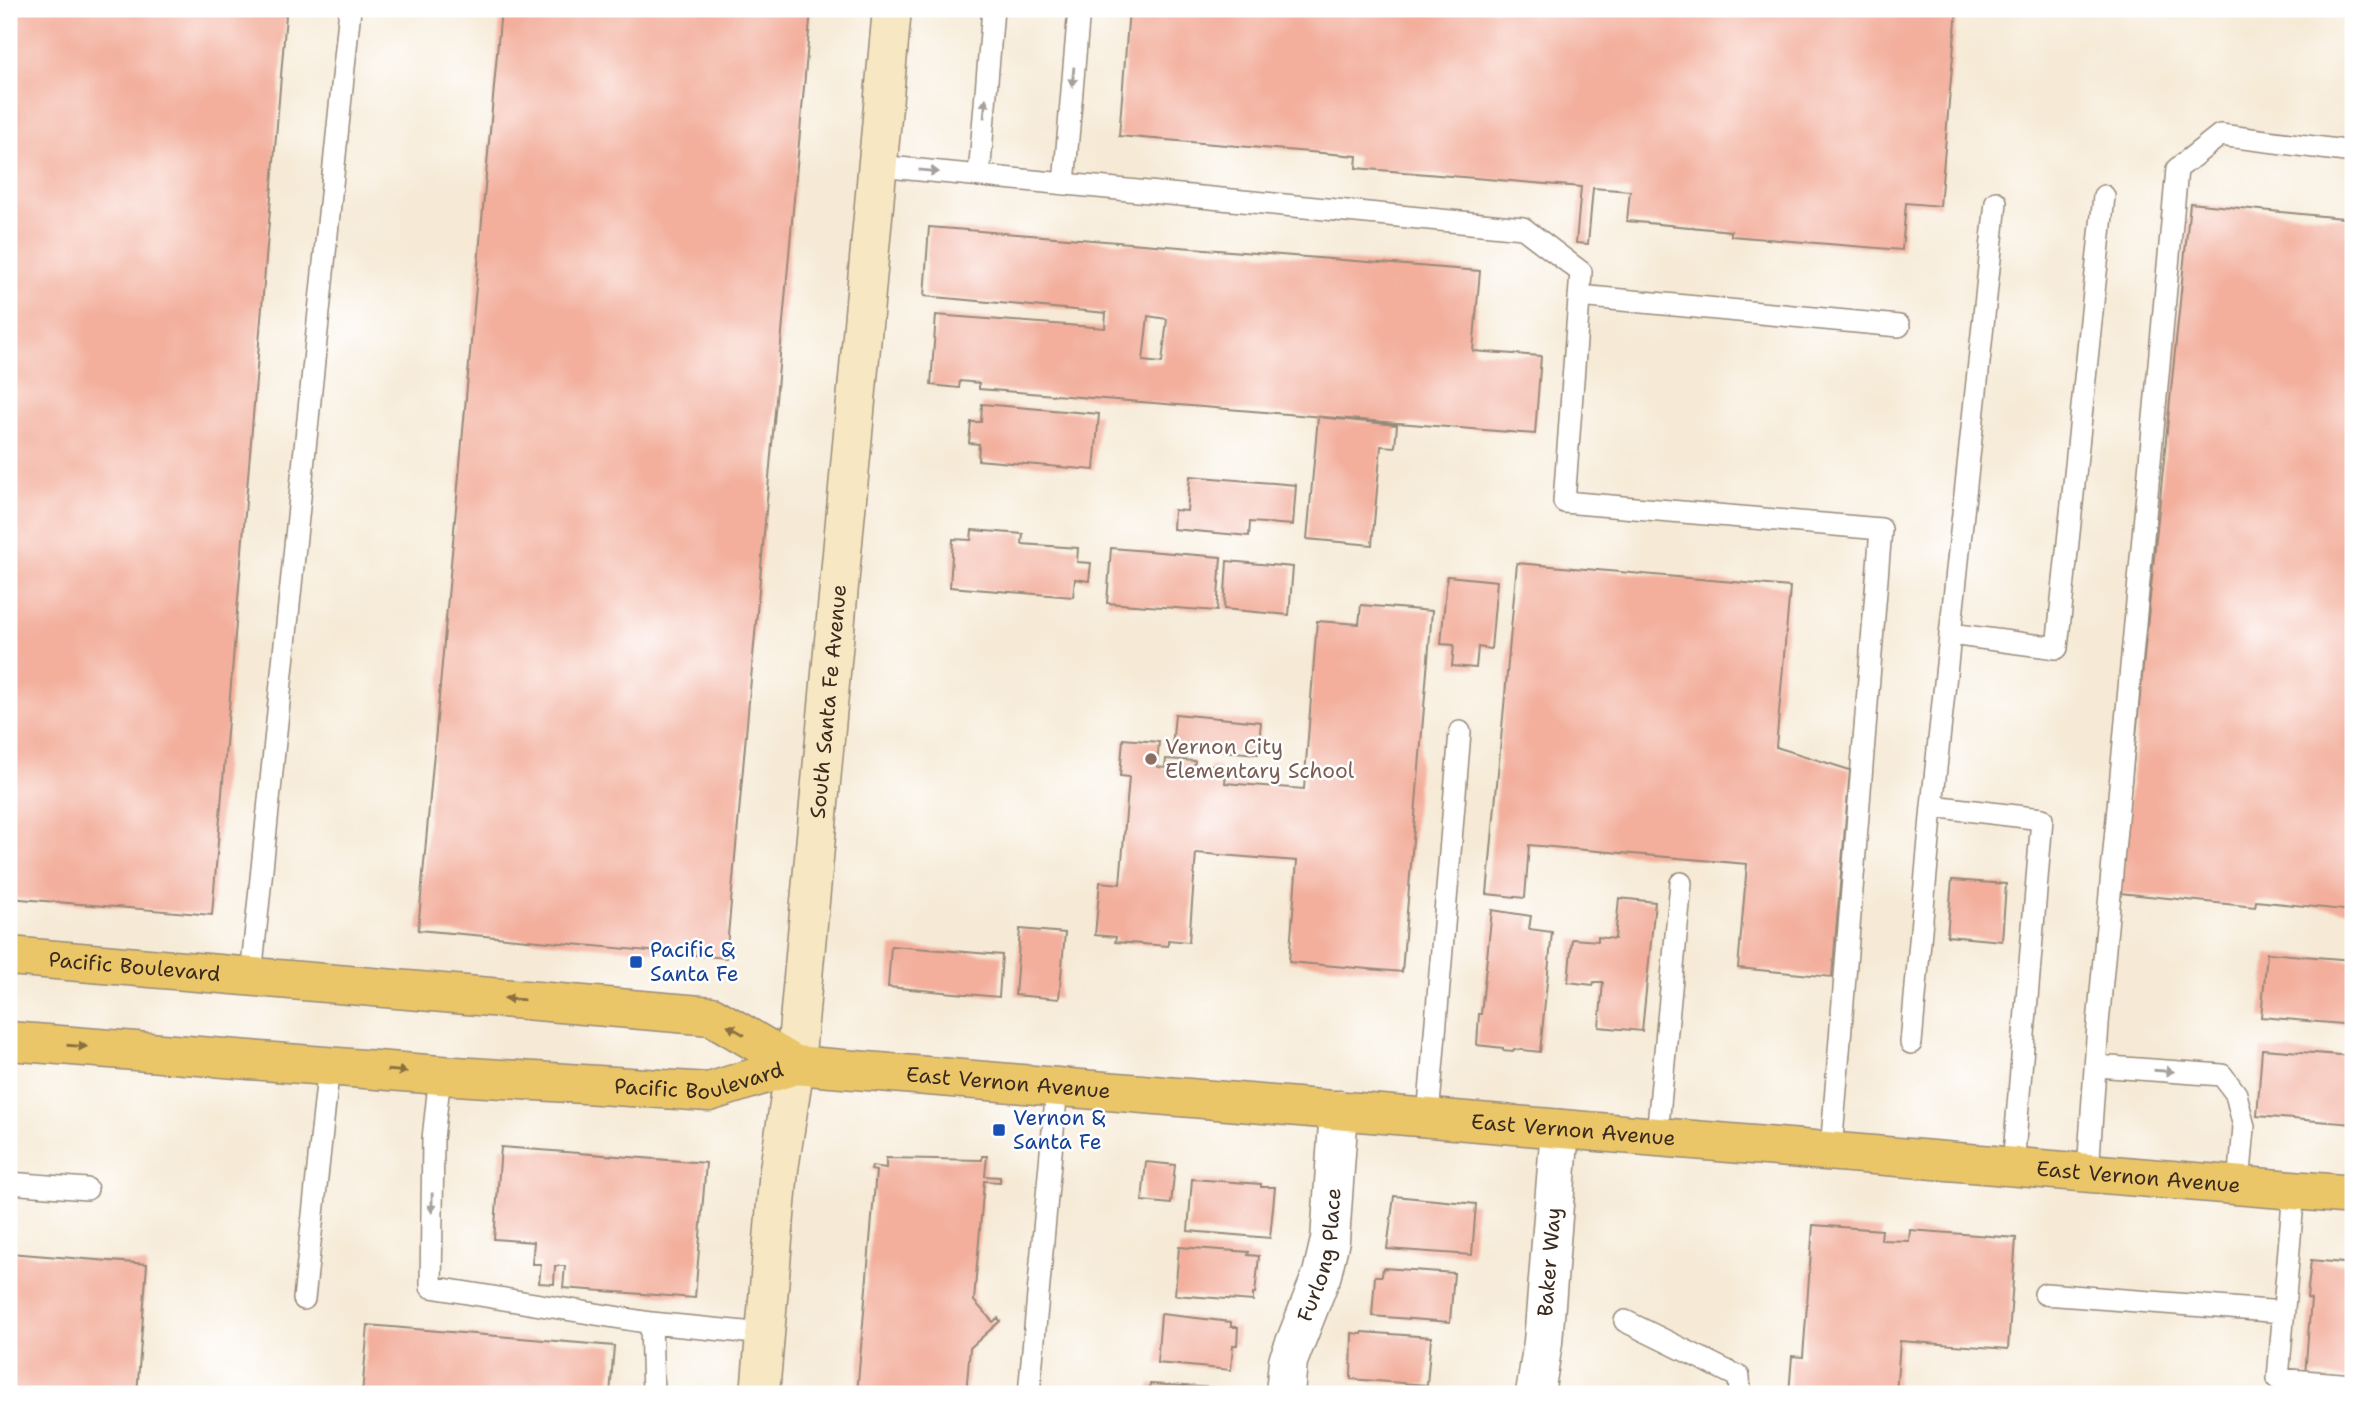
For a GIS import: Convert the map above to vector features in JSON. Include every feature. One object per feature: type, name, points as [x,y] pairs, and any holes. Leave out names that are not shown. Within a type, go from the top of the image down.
[{"type":"main road","name":"South Santa Fe Avenue","points":[[760,1394],[779,1169],[795,1065],[892,9]]},
{"type":"main road","name":"Pacific Boulevard","points":[[9,956],[712,1016],[795,1065]]},
{"type":"main road","name":"Pacific Boulevard","points":[[9,1041],[440,1075],[709,1092],[795,1065]]},
{"type":"main road","name":"East Vernon Avenue","points":[[795,1065],[2353,1195]]},
{"type":"street","name":"Furlong Place","points":[[1285,1394],[1288,1361],[1322,1274],[1330,1240],[1339,1110]]},
{"type":"street","name":"Baker Way","points":[[1535,1394],[1543,1342],[1560,1129]]},
{"type":"lane","points":[[251,976],[350,9]]},
{"type":"lane","points":[[979,176],[993,9]]},
{"type":"lane","points":[[1064,184],[1079,9]]},
{"type":"lane","points":[[2088,1172],[2098,1024],[2177,169],[2220,135],[2353,152]]},
{"type":"lane","points":[[878,166],[1523,228],[1581,272],[1564,502],[1881,529],[1830,1151]]},
{"type":"lane","points":[[1950,634],[2057,648],[2104,196]]},
{"type":"lane","points":[[1911,1043],[1932,806],[1996,202]]},
{"type":"lane","points":[[1579,296],[1899,326]]},
{"type":"lane","points":[[1428,1118],[1460,732]]},
{"type":"lane","points":[[1932,806],[2042,819],[2013,1166]]},
{"type":"lane","points":[[1657,1136],[1681,883]]},
{"type":"lane","points":[[304,1300],[329,1065]]},
{"type":"lane","points":[[2096,1066],[2222,1075],[2236,1094],[2244,1127],[2239,1185]]},
{"type":"lane","points":[[440,1075],[433,1139],[431,1287],[651,1323],[765,1334]]},
{"type":"lane","points":[[1029,1394],[1058,1087]]},
{"type":"lane","points":[[9,1183],[87,1189]]},
{"type":"lane","points":[[2294,1190],[2278,1379],[2353,1385]]},
{"type":"lane","points":[[2045,1294],[2283,1312]]},
{"type":"lane","points":[[1625,1321],[1739,1377],[1740,1394]]},
{"type":"lane","points":[[651,1323],[653,1394]]},
{"type":"building","points":[[9,9],[253,9],[253,12],[286,15],[212,915],[9,898]]},
{"type":"building","points":[[501,9],[811,9],[726,958],[418,930]]},
{"type":"building","points":[[1129,9],[1957,9],[1940,206],[1906,203],[1902,250],[1731,236],[1731,231],[1627,221],[1630,191],[1593,188],[1588,244],[1576,243],[1581,187],[1356,168],[1357,156],[1119,136]]},
{"type":"building","points":[[2190,203],[2353,219],[2353,911],[2256,901],[2255,907],[2120,893]]},
{"type":"building","points":[[929,227],[1480,271],[1473,351],[1541,356],[1535,434],[979,389],[979,383],[960,381],[959,388],[931,385],[936,315],[1105,328],[1106,313],[924,296]],"holes":[[[1148,316],[1167,319],[1162,363],[1143,361]]]},
{"type":"building","points":[[982,404],[1099,414],[1094,470],[978,460],[979,444],[969,443],[971,422],[981,422]]},
{"type":"building","points":[[1318,417],[1397,425],[1395,447],[1381,446],[1372,545],[1307,539]]},
{"type":"building","points":[[1190,476],[1296,485],[1293,525],[1250,522],[1249,536],[1173,529],[1174,510],[1187,511]]},
{"type":"building","points":[[972,530],[1023,534],[1022,544],[1078,548],[1077,562],[1091,563],[1089,581],[1075,579],[1073,597],[950,587],[953,539],[971,540]]},
{"type":"building","points":[[1111,548],[1221,557],[1217,611],[1107,603]]},
{"type":"building","points":[[1227,561],[1293,567],[1289,615],[1224,609]]},
{"type":"building","points":[[1517,563],[1790,587],[1776,747],[1850,770],[1832,977],[1738,968],[1747,864],[1529,845],[1525,898],[1487,894]]},
{"type":"building","points":[[1447,576],[1497,581],[1491,649],[1478,647],[1476,668],[1452,666],[1454,645],[1441,644]]},
{"type":"building","points":[[1361,605],[1432,611],[1402,972],[1289,962],[1297,861],[1196,853],[1189,942],[1168,940],[1168,946],[1115,942],[1116,937],[1095,935],[1100,882],[1120,884],[1129,777],[1120,776],[1123,739],[1159,742],[1157,767],[1165,768],[1166,759],[1195,761],[1194,769],[1209,771],[1210,765],[1220,766],[1219,772],[1226,772],[1225,783],[1304,789],[1317,621],[1359,624]]},
{"type":"building","points":[[1175,714],[1261,722],[1258,754],[1172,747]]},
{"type":"building","points":[[1952,880],[2006,884],[2002,941],[1947,936]]},
{"type":"building","points":[[1619,898],[1655,902],[1642,1031],[1599,1027],[1603,982],[1594,982],[1593,985],[1568,982],[1572,939],[1615,939]]},
{"type":"building","points":[[1492,910],[1531,916],[1529,929],[1552,932],[1540,1052],[1477,1045]]},
{"type":"building","points":[[1020,929],[1065,933],[1059,999],[1015,995]]},
{"type":"building","points":[[891,946],[1002,955],[999,997],[888,987]]},
{"type":"building","points":[[2267,953],[2353,960],[2353,1025],[2261,1017]]},
{"type":"building","points":[[2262,1049],[2353,1056],[2353,1124],[2257,1116]]},
{"type":"building","points":[[501,1147],[706,1163],[695,1298],[563,1288],[565,1266],[555,1266],[554,1284],[539,1283],[541,1264],[532,1264],[534,1242],[494,1239]]},
{"type":"building","points":[[982,1156],[987,1156],[985,1176],[1000,1177],[1000,1182],[984,1181],[974,1301],[993,1322],[998,1318],[1000,1321],[970,1348],[966,1394],[857,1394],[876,1171],[871,1170],[872,1166],[886,1168],[886,1158],[982,1160]]},
{"type":"building","points":[[1146,1162],[1175,1165],[1171,1204],[1142,1201]]},
{"type":"building","points":[[1192,1179],[1275,1187],[1270,1238],[1188,1231]]},
{"type":"building","points":[[1394,1196],[1476,1204],[1472,1255],[1387,1249]]},
{"type":"building","points":[[1813,1225],[1882,1230],[1881,1240],[1909,1241],[1910,1230],[2016,1238],[2008,1349],[1900,1341],[1896,1394],[1789,1394],[1792,1356],[1803,1357]]},
{"type":"building","points":[[1179,1247],[1249,1252],[1248,1255],[1259,1256],[1253,1301],[1175,1295]]},
{"type":"building","points":[[9,1253],[147,1264],[137,1394],[9,1394]]},
{"type":"building","points":[[2311,1260],[2353,1264],[2353,1379],[2305,1375]]},
{"type":"building","points":[[1383,1268],[1454,1273],[1450,1322],[1372,1316],[1375,1276],[1382,1276]]},
{"type":"building","points":[[1161,1314],[1231,1322],[1231,1327],[1238,1327],[1231,1370],[1157,1363]]},
{"type":"building","points":[[368,1325],[614,1346],[610,1394],[362,1394]]},
{"type":"building","points":[[1352,1333],[1431,1337],[1427,1385],[1351,1379]]},
{"type":"building","points":[[1150,1384],[1229,1391],[1228,1394],[1130,1394],[1130,1389],[1149,1391]]},
{"type":"place","name":"Vernon City Elementary School","points":[[1151,759]]},
{"type":"place","name":"Pacific & Santa Fe","points":[[636,962]]},
{"type":"place","name":"Vernon & Santa Fe","points":[[999,1130]]}]
